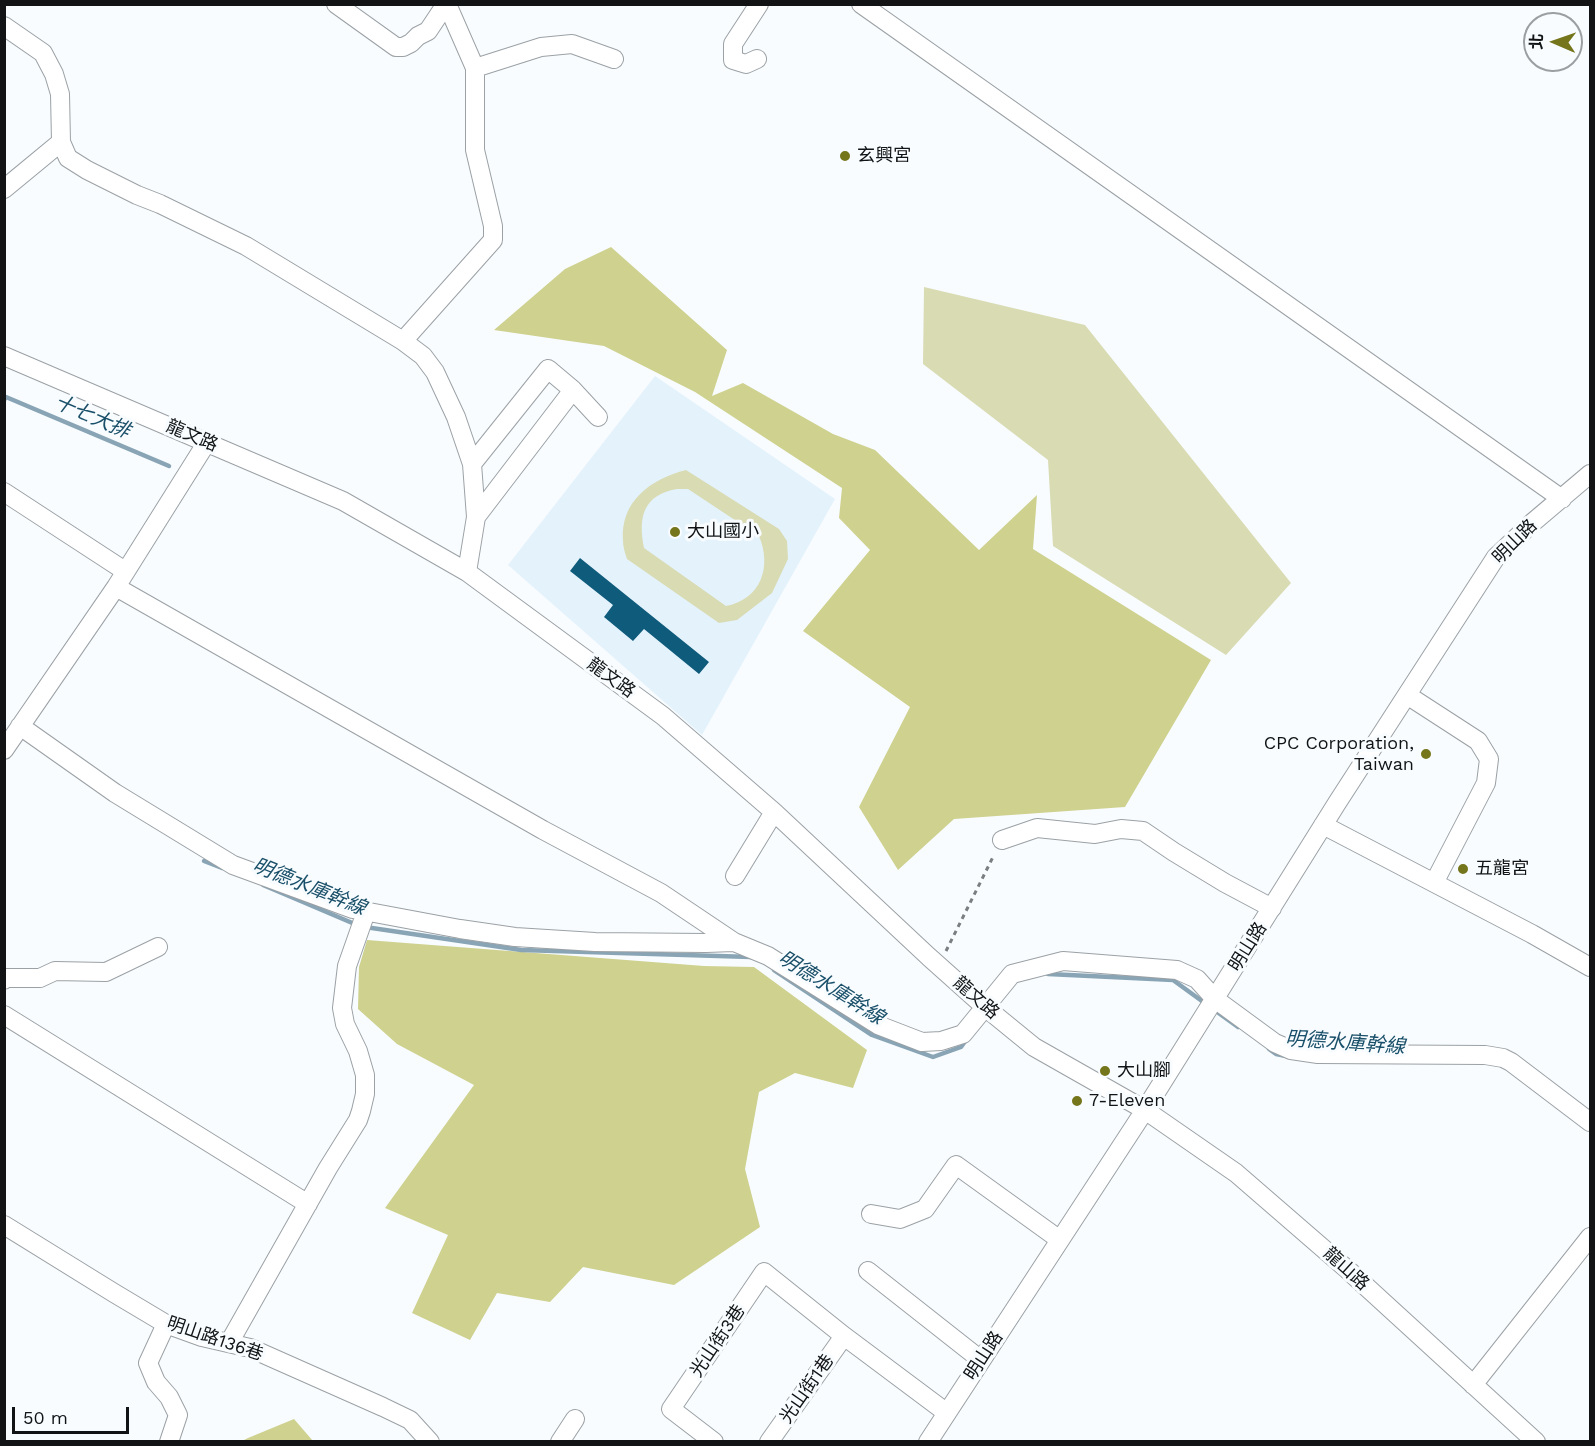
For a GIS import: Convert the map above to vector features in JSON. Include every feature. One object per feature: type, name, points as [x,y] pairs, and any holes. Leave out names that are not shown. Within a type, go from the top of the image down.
[{"type":"street","points":[[336,4],[396,47],[403,47],[428,32],[446,4]]},
{"type":"street","points":[[403,341],[493,240],[493,226],[474,150],[475,68],[446,4]]},
{"type":"street","points":[[757,59],[746,64],[733,60],[733,44],[759,4]]},
{"type":"street","points":[[861,4],[1562,499]]},
{"type":"street","points":[[4,26],[43,53],[54,74],[60,94],[61,142],[68,158],[137,195],[246,246],[403,341],[423,356],[435,372],[456,417],[472,464],[476,517],[467,572]]},
{"type":"street","points":[[475,68],[541,47],[572,44],[614,58]]},
{"type":"street","points":[[4,189],[61,142]]},
{"type":"street","name":"龍文路","points":[[4,356],[343,501],[467,572],[663,716],[774,812],[939,966],[1034,1047],[1145,1110]]},
{"type":"street","points":[[472,464],[548,369],[573,390],[598,417]]},
{"type":"street","points":[[476,517],[573,390]]},
{"type":"street","points":[[4,750],[116,587],[207,442]]},
{"type":"street","name":"明山路","points":[[928,1442],[1145,1110],[1323,825],[1496,557],[1590,474]]},
{"type":"street","points":[[4,492],[125,571]]},
{"type":"street","points":[[116,587],[543,830],[661,893],[735,942],[768,956],[878,1025],[922,1042],[941,1041],[963,1034],[989,1010],[1012,974],[1063,961],[1177,970],[1197,979],[1212,1005],[1275,1043],[1291,1050],[1318,1054],[1503,1058],[1590,1122]]},
{"type":"street","points":[[1407,695],[1478,741],[1489,759],[1486,783],[1434,883]]},
{"type":"street","points":[[21,726],[115,793],[233,865],[353,909],[363,921],[460,929],[515,937],[596,942],[735,942]]},
{"type":"street","points":[[735,876],[774,812]]},
{"type":"street","points":[[1323,825],[1532,934],[1590,967]]},
{"type":"street","points":[[1002,840],[1037,828],[1095,834],[1121,829],[1143,831],[1225,883],[1272,908]]},
{"type":"street","points":[[229,1343],[361,1112],[365,1094],[365,1075],[358,1051],[345,1024],[342,1008],[347,966],[363,921]]},
{"type":"street","points":[[4,980],[6,978],[40,978],[55,971],[106,972],[158,946]]},
{"type":"street","points":[[4,1015],[308,1204]]},
{"type":"street","name":"龍山路","points":[[1145,1110],[1236,1173],[1348,1270],[1536,1442]]},
{"type":"street","points":[[870,1214],[900,1219],[926,1209],[956,1165],[1060,1240]]},
{"type":"street","name":"明山路136巷","points":[[4,1225],[166,1324],[202,1337],[250,1348],[410,1420],[428,1439]]},
{"type":"street","points":[[1473,1385],[1590,1237]]},
{"type":"street","points":[[868,1271],[981,1360]]},
{"type":"street","name":"光山街3巷","points":[[714,1442],[671,1409],[764,1272],[844,1336]]},
{"type":"street","points":[[166,1324],[148,1363],[156,1382],[169,1397],[178,1415],[169,1442]]},
{"type":"street","points":[[844,1336],[947,1413]]},
{"type":"street","name":"光山街1巷","points":[[769,1442],[844,1336]]},
{"type":"street","points":[[560,1442],[575,1419]]},
{"type":"path","points":[[939,966],[1002,840]]},
{"type":"shaded area","name":"大山國小","points":[[655,376],[835,499],[702,735],[508,565]]},
{"type":"green space","points":[[611,247],[727,350],[712,396],[743,383],[833,434],[875,450],[979,550],[1037,495],[1033,549],[1211,660],[1125,807],[954,819],[898,870],[859,807],[910,707],[803,631],[870,550],[839,518],[842,488],[695,392],[604,346],[494,330],[565,269]]},
{"type":"green space","points":[[924,287],[1085,325],[1291,583],[1226,655],[1053,546],[1048,460],[923,364]]},
{"type":"green space","points":[[686,470],[779,529],[787,541],[788,559],[772,593],[737,620],[719,623],[627,559],[623,543],[623,527],[632,503],[650,486]],"holes":[[[688,489],[759,536],[763,548],[764,570],[755,589],[738,602],[726,606],[644,548],[643,517],[650,502],[666,492]]]},
{"type":"green space","points":[[367,940],[704,966],[754,967],[867,1050],[853,1088],[795,1073],[759,1092],[745,1169],[760,1227],[674,1285],[583,1267],[550,1302],[497,1293],[470,1340],[412,1313],[448,1235],[385,1208],[474,1085],[397,1044],[358,1009],[359,967]]},
{"type":"green space","points":[[294,1419],[313,1441],[242,1441],[248,1438]]},
{"type":"building","points":[[580,558],[709,662],[699,674],[644,629],[633,641],[604,617],[613,605],[570,571]]},
{"type":"waterway","name":"十七大排","points":[[4,400],[6,397],[169,466]]},
{"type":"waterway","name":"明德水庫幹線","points":[[204,861],[222,868]]},
{"type":"waterway","name":"明德水庫幹線","points":[[263,885],[357,925]]},
{"type":"waterway","name":"明德水庫幹線","points":[[365,927],[521,950],[751,957]]},
{"type":"waterway","name":"明德水庫幹線","points":[[774,970],[872,1035],[933,1057],[961,1047],[966,1040]]},
{"type":"waterway","name":"明德水庫幹線","points":[[1048,974],[1173,980],[1206,1004]]},
{"type":"waterway","name":"明德水庫幹線","points":[[1213,1009],[1238,1027]]},
{"type":"waterway","name":"明德水庫幹線","points":[[1269,1049],[1276,1054],[1286,1056]]},
{"type":"place","name":"玄興宮","points":[[845,156]]},
{"type":"place","name":"大山國小","points":[[675,532]]},
{"type":"place","name":"CPC Corporation, Taiwan","points":[[1426,754]]},
{"type":"place","name":"五龍宮","points":[[1463,869]]},
{"type":"place","name":"大山腳","points":[[1105,1071]]},
{"type":"place","name":"7-Eleven","points":[[1077,1101]]}]
